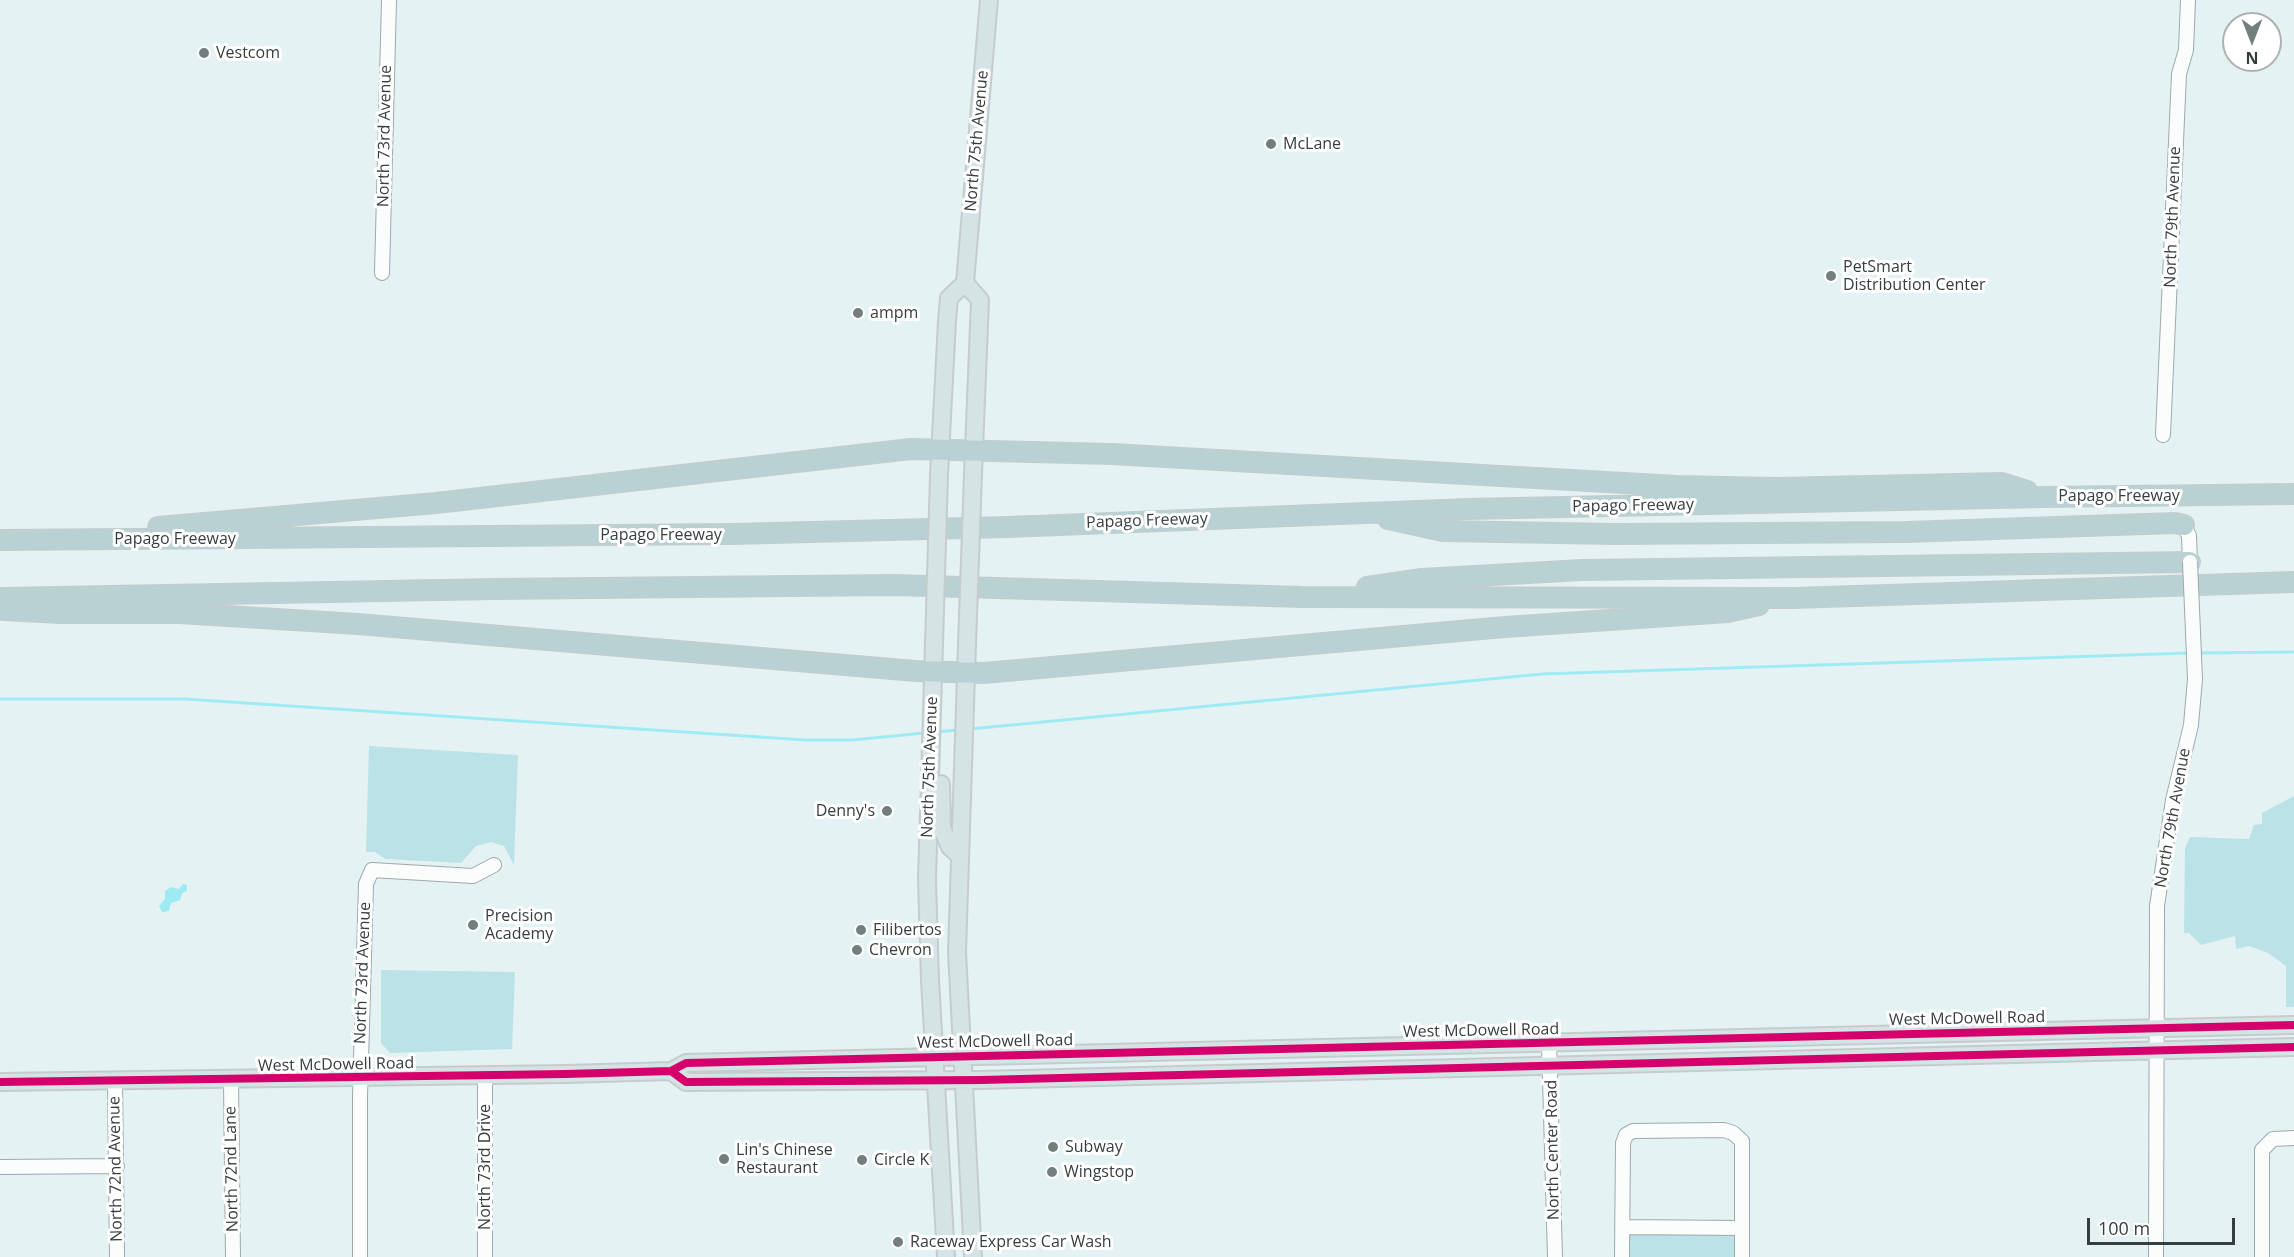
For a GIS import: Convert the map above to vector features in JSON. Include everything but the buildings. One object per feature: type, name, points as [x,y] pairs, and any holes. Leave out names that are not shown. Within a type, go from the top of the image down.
[{"type":"highway","points":[[0,539],[306,516],[911,448],[974,448],[1709,487],[2002,483],[2044,497]]},
{"type":"highway","name":"Papago Freeway","points":[[0,539],[732,534],[1008,527],[1357,513],[2044,497],[2294,494]]},
{"type":"highway","points":[[1357,513],[1443,531],[1696,535],[2175,523],[2184,525]]},
{"type":"highway","points":[[1302,597],[1422,579],[1582,570],[2190,562]]},
{"type":"highway","points":[[0,598],[495,589],[894,585],[1302,597],[1793,598],[2294,582]]},
{"type":"highway","points":[[0,610],[60,614],[179,614],[347,623],[933,671],[984,673],[1505,627],[1728,612],[1793,598]]},
{"type":"main road","name":"North 75th Avenue","points":[[946,1257],[934,1057],[927,879],[939,475],[950,298],[965,283],[989,0]]},
{"type":"main road","name":"North 75th Avenue","points":[[965,283],[981,300],[962,760],[957,952],[973,1257]]},
{"type":"main road","points":[[932,753],[941,776],[942,828],[950,847],[959,855]]},
{"type":"main road","name":"West McDowell Road","points":[[0,1082],[485,1076],[671,1071],[686,1063],[2294,1025]]},
{"type":"main road","points":[[1855,1057],[1878,1047],[1938,1042],[1948,1033]]},
{"type":"main road","points":[[1798,1059],[1799,1037]]},
{"type":"main road","name":"West McDowell Road","points":[[671,1071],[686,1082],[962,1080],[2294,1047]]},
{"type":"street","name":"North 73rd Avenue","points":[[382,273],[389,0]]},
{"type":"street","name":"North 79th Avenue","points":[[2163,435],[2179,84],[2186,50],[2188,0]]},
{"type":"street","name":"North 79th Avenue","points":[[2156,1257],[2157,906],[2171,811],[2191,725],[2194,679],[2189,536],[2184,525]]},
{"type":"street","name":"North 73rd Avenue","points":[[360,1257],[360,1078],[366,884],[372,870],[473,876],[494,865]]},
{"type":"street","name":"North Center Road","points":[[1549,1043],[1555,1257]]},
{"type":"street","name":"North 73rd Drive","points":[[485,1076],[485,1257]]},
{"type":"street","name":"North 72nd Lane","points":[[231,1080],[233,1257]]},
{"type":"street","name":"North 72nd Avenue","points":[[115,1081],[117,1257]]},
{"type":"street","points":[[1622,1257],[1623,1143],[1626,1135],[1634,1131],[1724,1130],[1733,1133],[1742,1141],[1742,1257]]},
{"type":"street","points":[[2262,1257],[2262,1150],[2273,1138],[2294,1138]]},
{"type":"street","points":[[0,1167],[117,1166]]},
{"type":"street","points":[[1622,1227],[1742,1228]]},
{"type":"shaded area","points":[[369,746],[518,755],[514,865],[504,846],[491,842],[476,846],[461,863],[385,859],[375,852],[366,852]]},
{"type":"shaded area","points":[[2294,796],[2294,1007],[2286,1007],[2286,966],[2268,953],[2249,946],[2236,949],[2235,936],[2201,945],[2189,933],[2184,933],[2185,848],[2190,837],[2249,839],[2254,825],[2262,824],[2262,813]]},
{"type":"shaded area","points":[[381,970],[515,972],[512,1049],[390,1053],[381,1043]]},
{"type":"shaded area","points":[[1629,1234],[1735,1235],[1735,1257],[1628,1257]]},
{"type":"water","points":[[183,884],[187,885],[187,891],[182,893],[180,900],[171,903],[169,911],[162,912],[159,906],[165,899],[165,891],[171,887],[179,889]]},
{"type":"waterway","points":[[2197,653],[2294,652]]},
{"type":"waterway","points":[[970,729],[1542,674],[2190,653]]},
{"type":"waterway","points":[[0,699],[185,699],[805,740],[853,740],[924,733]]},
{"type":"waterway","points":[[937,732],[957,730]]},
{"type":"cycle path","points":[[0,1082],[566,1074],[671,1071],[686,1063],[2294,1025]]},
{"type":"cycle path","points":[[671,1071],[686,1082],[981,1080],[2294,1047]]},
{"type":"place","name":"Vestcom","points":[[204,53]]},
{"type":"place","name":"McLane","points":[[1271,144]]},
{"type":"place","name":"PetSmart Distribution Center","points":[[1831,276]]},
{"type":"place","name":"ampm","points":[[858,313]]},
{"type":"place","name":"Denny's","points":[[887,811]]},
{"type":"place","name":"Precision Academy","points":[[473,925]]},
{"type":"place","name":"Filibertos","points":[[861,930]]},
{"type":"place","name":"Chevron","points":[[857,950]]},
{"type":"place","name":"Subway","points":[[1053,1147]]},
{"type":"place","name":"Lin's Chinese Restaurant","points":[[724,1159]]},
{"type":"place","name":"Circle K","points":[[862,1160]]},
{"type":"place","name":"Wingstop","points":[[1052,1172]]},
{"type":"place","name":"Raceway Express Car Wash","points":[[898,1242]]}]
